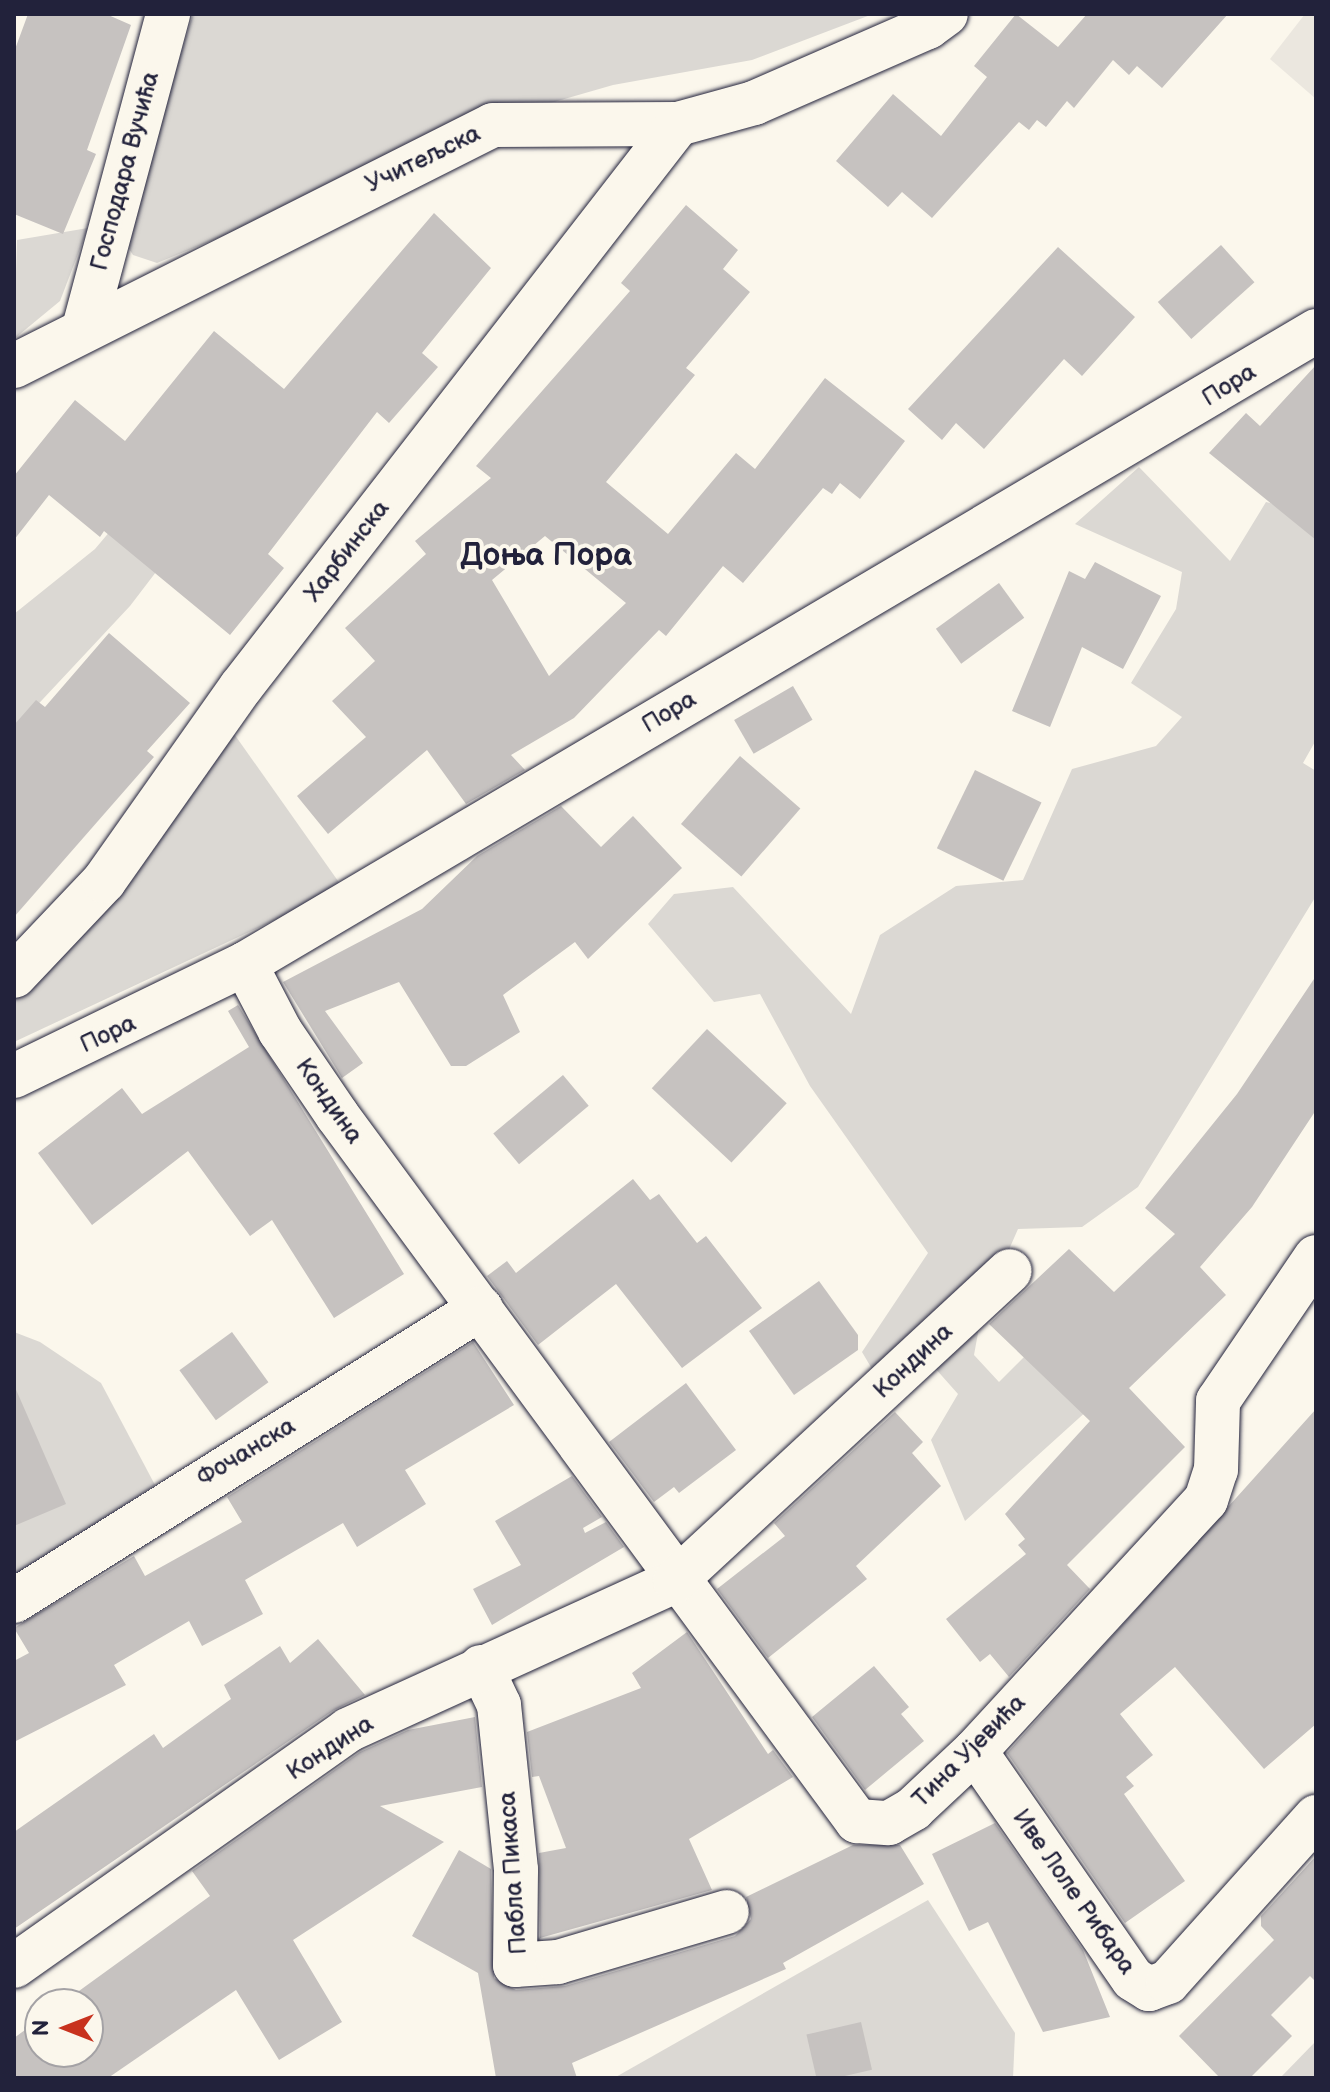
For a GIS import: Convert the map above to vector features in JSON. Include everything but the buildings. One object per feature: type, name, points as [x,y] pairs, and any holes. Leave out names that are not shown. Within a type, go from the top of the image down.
[{"type":"street","name":"Господара Вучића","points":[[84,328],[168,14]]},
{"type":"street","name":"Учитељска","points":[[14,366],[84,328],[493,125],[678,124],[754,103],[935,18]]},
{"type":"street","name":"Харбинска","points":[[14,976],[114,869],[241,687],[678,124]]},
{"type":"street","name":"Пора","points":[[14,1076],[245,964],[1310,343]]},
{"type":"street","name":"Кондина","points":[[245,964],[337,1115],[481,1308],[675,1581]]},
{"type":"street","name":"Тина Ујевића","points":[[675,1581],[857,1821],[889,1823],[975,1751],[1206,1500],[1216,1470],[1218,1401],[1316,1257]]},
{"type":"street","name":"Кондина","points":[[14,1966],[348,1730],[675,1581],[1010,1271]]},
{"type":"street","name":"Фочанска","points":[[14,1601],[481,1308]]},
{"type":"street","name":"Пабла Пикаса","points":[[481,1667],[499,1705],[516,1870],[515,1965],[558,1962],[727,1912]]},
{"type":"street","name":"Иве Лоле Рибара","points":[[975,1751],[1133,1979],[1149,1989],[1168,1982],[1316,1817]]},
{"type":"shaded area","points":[[193,14],[873,14],[752,60],[613,85],[426,139],[284,211],[157,263],[133,255],[124,241]]},
{"type":"shaded area","points":[[1305,14],[1316,14],[1316,99],[1270,59]]},
{"type":"shaded area","points":[[88,228],[60,301],[14,339],[17,240]]},
{"type":"shaded area","points":[[183,445],[224,483],[130,606],[14,730],[14,614],[95,549]]},
{"type":"shaded area","points":[[1139,467],[1230,561],[1266,502],[1316,514],[1316,740],[1303,763],[1316,771],[1316,896],[1138,1187],[1082,1227],[1018,1229],[982,1311],[974,1355],[999,1382],[1028,1353],[1089,1409],[965,1521],[931,1440],[958,1394],[934,1367],[875,1374],[862,1352],[928,1253],[810,1086],[760,994],[714,1002],[648,924],[674,894],[733,887],[851,1014],[880,935],[956,886],[1023,880],[1072,769],[1156,746],[1182,717],[1131,683],[1176,609],[1182,572],[1075,524]]},
{"type":"shaded area","points":[[232,731],[343,888],[14,1042],[14,991]]},
{"type":"shaded area","points":[[14,1332],[40,1342],[101,1383],[155,1485],[14,1578]]},
{"type":"shaded area","points":[[928,1900],[1015,2033],[1013,2078],[614,2078]]},
{"type":"shaded area","points":[[1316,2041],[1316,2078],[1280,2078]]},
{"type":"district","name":"Доња Пора","points":[[546,556]]}]
